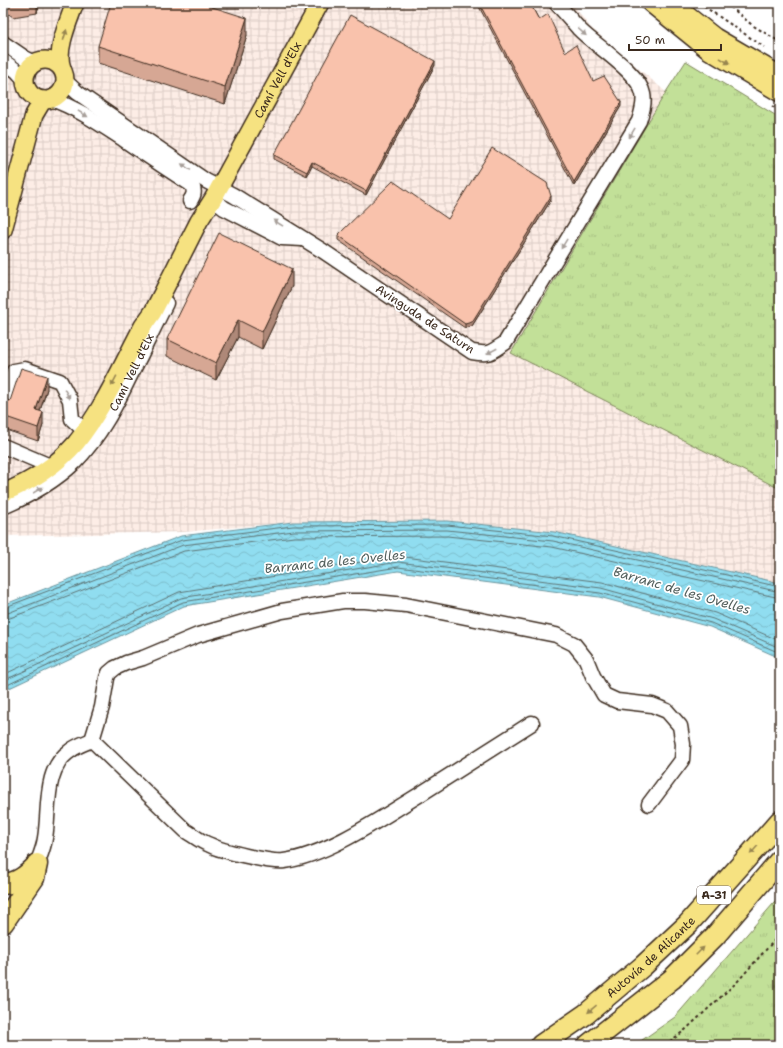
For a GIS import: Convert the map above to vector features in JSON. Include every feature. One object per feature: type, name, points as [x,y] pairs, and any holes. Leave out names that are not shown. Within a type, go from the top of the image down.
[{"type":"highway","name":"Autovía de Alicante","points":[[541,1045],[586,1014],[643,966],[683,929],[780,821]]},
{"type":"highway","name":"A-31","points":[[588,1045],[672,979],[716,936],[780,860]]},
{"type":"highway","points":[[3,884],[11,884],[19,881],[27,876],[37,864]]},
{"type":"highway","points":[[3,924],[34,878],[37,864]]},
{"type":"highway","points":[[605,1045],[646,1013],[672,979]]},
{"type":"main road","points":[[42,98],[61,93],[64,75],[60,63],[60,56],[63,40],[75,3]]},
{"type":"main road","name":"Camí Vell d'Elx","points":[[3,494],[25,483],[50,466],[74,444],[96,414],[153,312],[199,222],[320,3]]},
{"type":"main road","points":[[650,3],[708,50],[780,93]]},
{"type":"main road","points":[[672,3],[716,37],[780,75]]},
{"type":"main road","points":[[42,98],[26,86],[26,73],[30,67],[35,62],[40,60],[50,60],[55,62],[64,75]]},
{"type":"main road","points":[[3,230],[34,115],[42,98]]},
{"type":"street","name":"Avinguda de Saturn","points":[[216,193],[224,208],[282,238],[303,239],[472,352],[485,354],[493,351],[505,343],[639,121],[644,104],[643,93],[638,83],[613,58],[579,29],[556,3]]},
{"type":"street","points":[[3,43],[25,58],[35,62]]},
{"type":"street","points":[[3,61],[17,71],[25,80]]},
{"type":"street","points":[[64,75],[78,93],[121,121],[206,181],[216,193]]},
{"type":"street","points":[[42,98],[63,103],[75,109],[192,185],[194,195],[190,201]]},
{"type":"street","points":[[113,133],[121,121]]},
{"type":"street","name":"Camí Vell d'Elx","points":[[3,507],[31,494],[49,483],[64,472],[88,448],[111,414],[188,258],[216,193]]},
{"type":"street","points":[[3,401],[14,371],[25,369],[60,381],[70,400],[72,419],[85,431]]},
{"type":"street","points":[[3,446],[50,466]]},
{"type":"street","points":[[37,864],[45,839],[50,787],[53,773],[60,761],[69,751],[92,740],[102,707],[106,678],[109,673],[126,663],[143,658],[198,635],[282,611],[343,601],[364,601],[406,605],[556,635],[574,644],[586,659],[593,676],[604,695],[617,701],[652,705],[667,711],[680,726],[683,744],[682,760],[648,804]]},
{"type":"street","points":[[92,740],[186,831],[201,841],[211,846],[246,856],[282,861],[306,856],[334,844],[388,814],[532,723]]},
{"type":"path","points":[[700,3],[766,49]]},
{"type":"path","points":[[726,3],[752,25],[780,42]]},
{"type":"path","points":[[665,1045],[684,1031],[737,982],[780,934]]},
{"type":"shaded area","points":[[3,3],[572,3],[590,27],[666,92],[512,353],[780,489],[780,583],[554,532],[447,521],[293,522],[184,532],[3,536]]},
{"type":"green space","points":[[686,61],[780,118],[780,489],[511,353],[666,92]]},
{"type":"green space","points":[[780,896],[780,1045],[635,1045],[675,1017]]},
{"type":"water","name":"Barranc de les Ovelles","points":[[447,521],[554,532],[780,583],[780,658],[710,627],[599,597],[398,571],[184,606],[3,691],[3,605],[181,536],[293,522]]},
{"type":"building","points":[[111,3],[200,3],[247,18],[225,87],[98,46]]},
{"type":"building","points":[[479,3],[530,3],[539,20],[548,14],[565,52],[576,45],[593,81],[604,76],[621,102],[574,182]]},
{"type":"building","points":[[350,15],[435,61],[366,191],[312,162],[307,172],[274,155]]},
{"type":"building","points":[[492,148],[547,183],[551,196],[472,322],[465,324],[338,235],[393,181],[448,219]]},
{"type":"building","points":[[219,233],[292,269],[262,332],[238,320],[216,363],[167,339]]},
{"type":"building","points":[[21,368],[47,376],[36,410],[43,412],[38,428],[3,416],[3,399],[10,401]]}]
